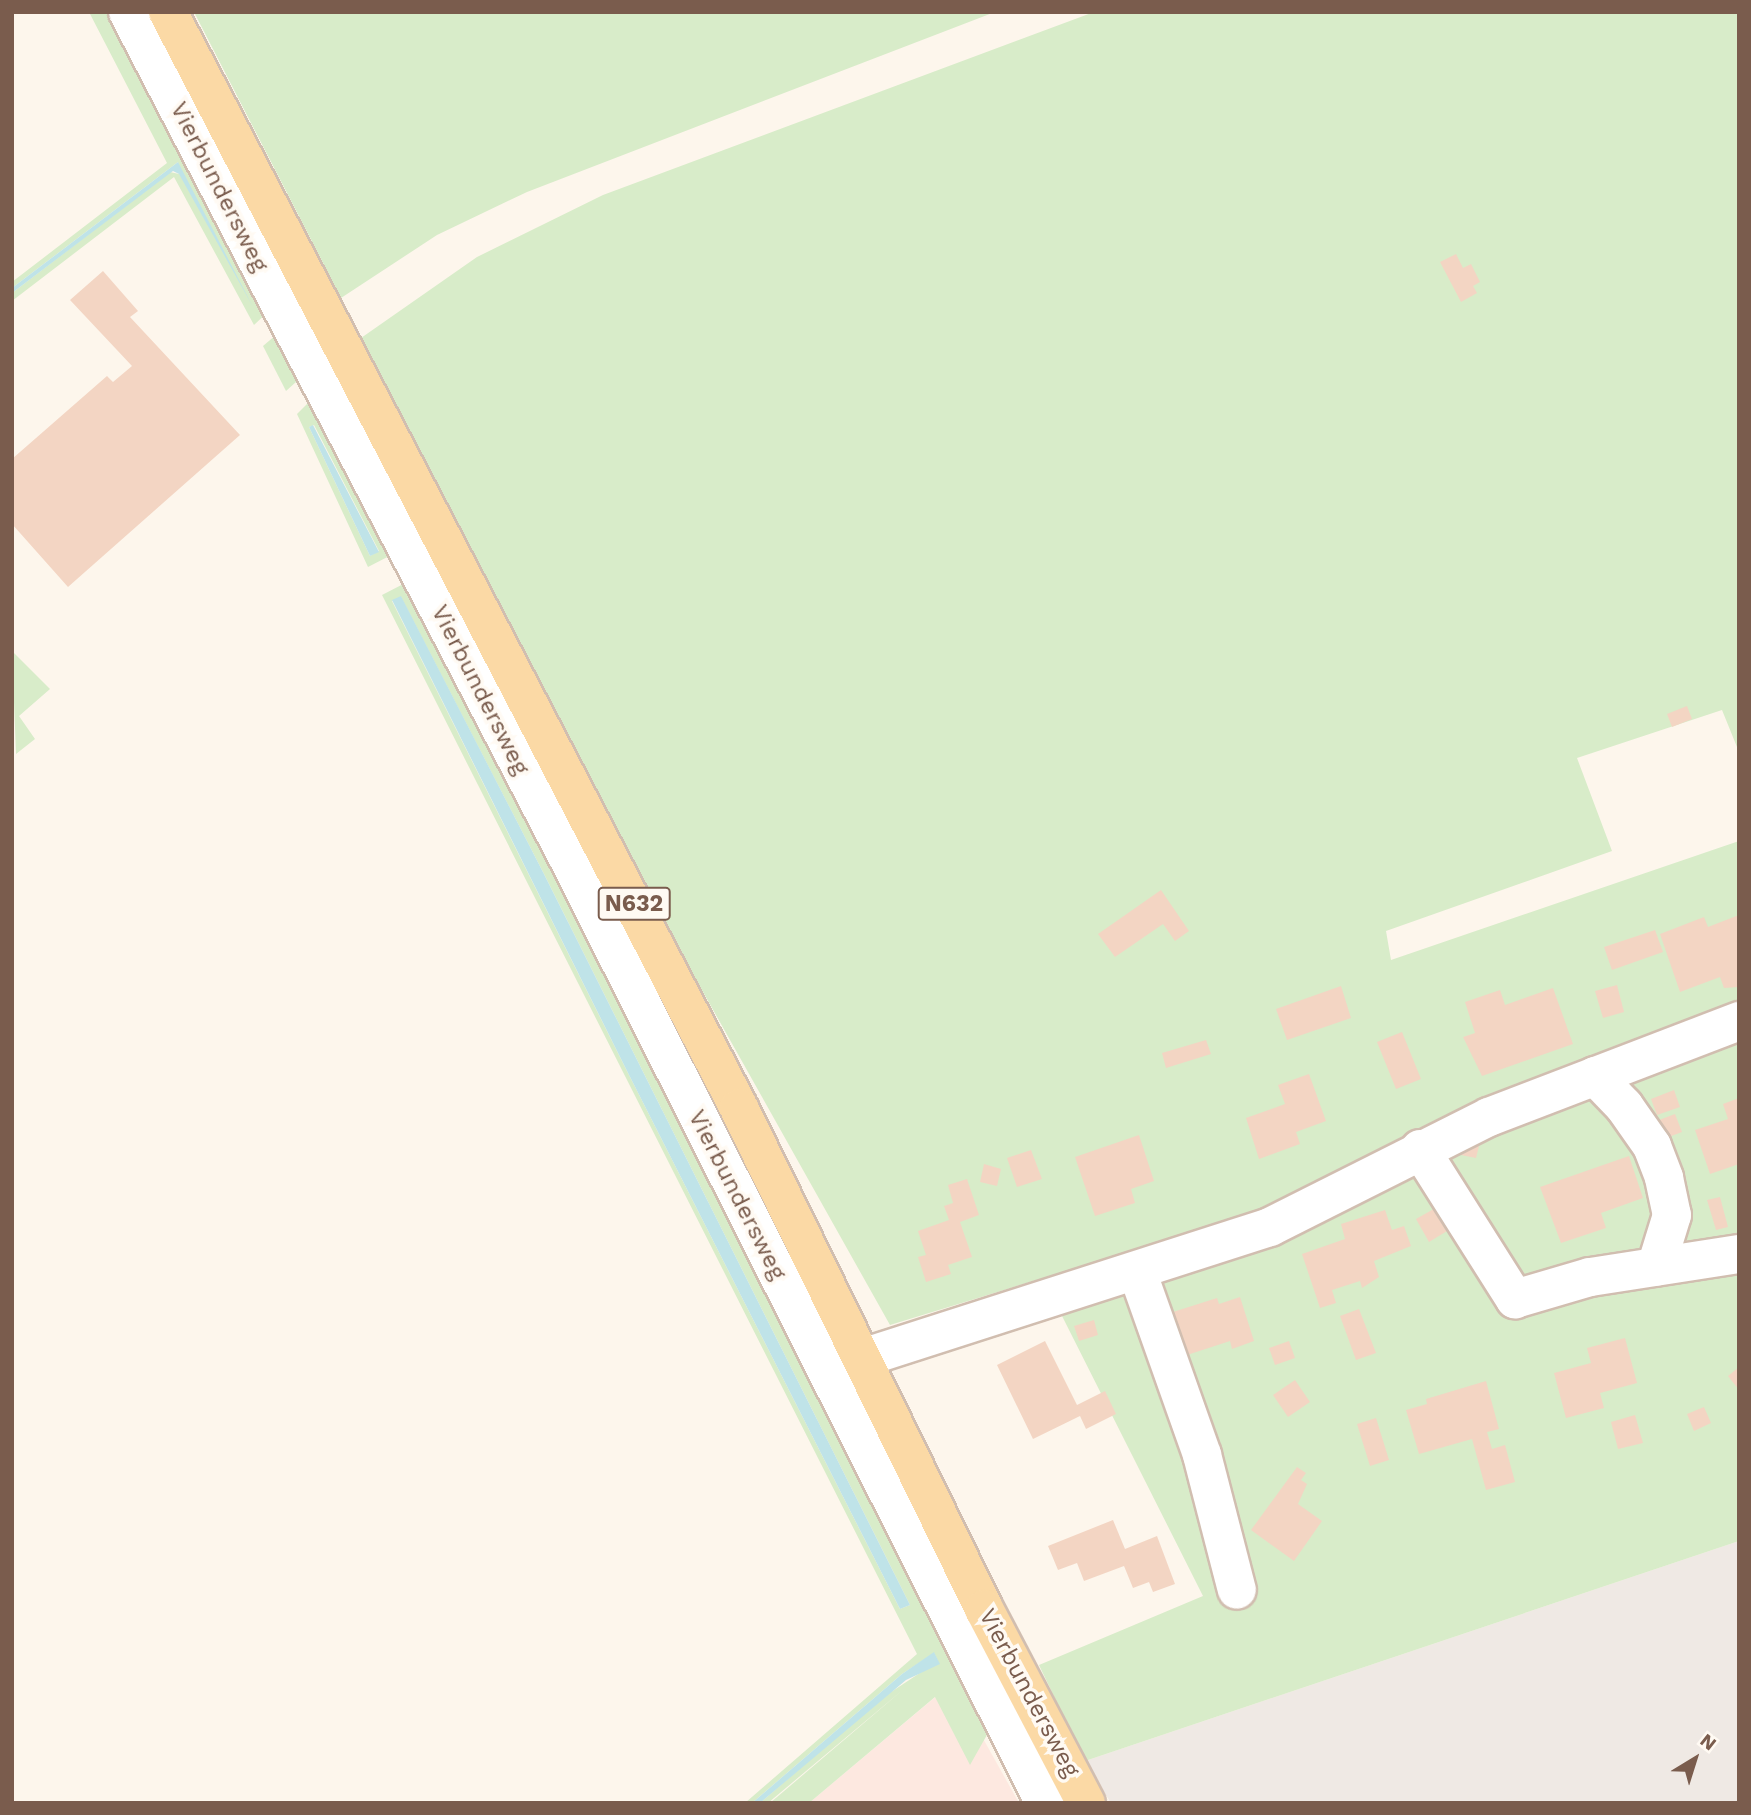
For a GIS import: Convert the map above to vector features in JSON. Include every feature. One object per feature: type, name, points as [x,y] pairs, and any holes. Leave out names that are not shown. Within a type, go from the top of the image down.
[{"type":"main road","name":"Vierbundersweg","points":[[168,12],[733,1095],[861,1357],[1050,1794]]},
{"type":"street","name":"Vierbundersweg","points":[[128,12],[567,856],[825,1370],[1050,1794]]},
{"type":"street","points":[[825,1370],[1270,1227],[1420,1149],[1595,1076],[1739,1021]]},
{"type":"street","points":[[1595,1076],[1624,1106],[1652,1146],[1664,1178],[1672,1215],[1656,1267]]},
{"type":"street","points":[[1420,1149],[1515,1299],[1590,1277],[1739,1254]]},
{"type":"street","points":[[1137,1271],[1194,1428],[1237,1590]]},
{"type":"shaded area","points":[[1739,1541],[1739,1803],[1111,1803],[1085,1761]]},
{"type":"shaded area","points":[[952,1683],[1019,1803],[809,1803]]},
{"type":"green space","points":[[89,12],[117,12],[272,308],[254,325],[174,177],[12,301],[12,293],[170,172],[179,174],[178,162],[12,288],[12,282],[167,163]]},
{"type":"green space","points":[[194,12],[995,12],[527,192],[437,235],[341,298]]},
{"type":"green space","points":[[1094,12],[1739,12],[1739,752],[1722,710],[1577,758],[1612,851],[1386,931],[1391,960],[1739,841],[1739,1541],[1085,1761],[1039,1665],[1203,1596],[1060,1312],[1285,1242],[1277,1206],[890,1325],[657,910],[361,338],[477,257],[603,195]]},
{"type":"green space","points":[[283,329],[306,373],[286,391],[263,346]]},
{"type":"green space","points":[[317,394],[399,551],[368,567],[297,414]],"holes":[[[314,425],[379,551],[370,556],[309,427]]]},
{"type":"green space","points":[[413,579],[992,1726],[970,1765],[935,1697],[809,1803],[770,1803],[905,1688],[768,1803],[760,1803],[879,1700],[938,1661],[934,1653],[902,1674],[752,1803],[745,1803],[917,1654],[382,595]],"holes":[[[401,597],[544,874],[910,1605],[900,1609],[392,601]]]},
{"type":"green space","points":[[12,651],[50,689],[19,716],[35,739],[16,754]]},
{"type":"water","points":[[178,162],[253,307],[179,174],[173,171],[12,293],[12,288]]},
{"type":"water","points":[[313,425],[379,552],[370,556],[309,427]]},
{"type":"water","points":[[401,596],[544,874],[910,1605],[900,1609],[628,1073],[392,600]]},
{"type":"water","points":[[934,1652],[940,1664],[906,1680],[760,1803],[752,1803],[902,1674]]},
{"type":"building","points":[[1456,254],[1463,268],[1471,264],[1480,282],[1473,286],[1477,293],[1461,302],[1440,262]]},
{"type":"building","points":[[103,271],[138,311],[130,317],[240,435],[68,587],[12,524],[12,459],[107,376],[113,382],[132,366],[70,300]]},
{"type":"building","points":[[1687,706],[1692,719],[1672,727],[1667,714]]},
{"type":"building","points":[[1161,890],[1189,931],[1175,941],[1163,924],[1115,957],[1098,934]]},
{"type":"building","points":[[1739,915],[1739,987],[1724,988],[1720,977],[1680,992],[1660,934],[1704,917],[1708,927]]},
{"type":"building","points":[[1655,930],[1663,952],[1612,970],[1604,947]]},
{"type":"building","points":[[1617,985],[1624,1012],[1603,1018],[1595,991]]},
{"type":"building","points":[[1341,986],[1351,1018],[1287,1040],[1276,1009]]},
{"type":"building","points":[[1553,988],[1573,1044],[1482,1076],[1463,1037],[1475,1033],[1465,1002],[1500,990],[1505,1005]]},
{"type":"building","points":[[1402,1032],[1421,1079],[1396,1089],[1377,1042]]},
{"type":"building","points":[[1206,1040],[1211,1054],[1166,1068],[1162,1053]]},
{"type":"building","points":[[1309,1074],[1326,1121],[1296,1132],[1300,1144],[1259,1159],[1246,1118],[1285,1104],[1278,1085]]},
{"type":"building","points":[[1674,1090],[1680,1107],[1657,1115],[1651,1099]]},
{"type":"building","points":[[1739,1098],[1739,1164],[1710,1174],[1695,1130],[1728,1119],[1723,1104]]},
{"type":"building","points":[[1675,1114],[1682,1132],[1666,1138],[1659,1120]]},
{"type":"building","points":[[1139,1135],[1154,1181],[1131,1189],[1135,1203],[1095,1216],[1075,1157]]},
{"type":"building","points":[[1459,1142],[1479,1146],[1476,1158],[1456,1154]]},
{"type":"building","points":[[1031,1150],[1042,1179],[1017,1187],[1007,1158]]},
{"type":"building","points":[[1629,1156],[1643,1198],[1601,1213],[1606,1228],[1561,1243],[1540,1187]]},
{"type":"building","points":[[984,1164],[1001,1169],[997,1186],[980,1182]]},
{"type":"building","points":[[967,1179],[979,1215],[960,1222],[972,1257],[948,1265],[951,1274],[926,1282],[918,1257],[926,1255],[918,1231],[949,1220],[944,1206],[953,1203],[948,1185]]},
{"type":"building","points":[[1720,1197],[1728,1227],[1716,1230],[1707,1200]]},
{"type":"building","points":[[1439,1206],[1452,1228],[1429,1242],[1416,1219]]},
{"type":"building","points":[[1385,1210],[1392,1230],[1404,1226],[1411,1246],[1374,1261],[1379,1277],[1362,1288],[1360,1281],[1332,1290],[1336,1303],[1320,1308],[1302,1254],[1345,1239],[1341,1224]]},
{"type":"building","points":[[1240,1297],[1254,1341],[1232,1349],[1230,1341],[1187,1355],[1173,1312],[1217,1298],[1219,1304]]},
{"type":"building","points":[[1359,1309],[1376,1353],[1356,1360],[1340,1316]]},
{"type":"building","points":[[1094,1320],[1098,1335],[1079,1341],[1074,1326]]},
{"type":"building","points":[[1625,1338],[1637,1383],[1600,1393],[1604,1408],[1566,1418],[1554,1373],[1591,1363],[1587,1348]]},
{"type":"building","points":[[1045,1341],[1077,1405],[1105,1391],[1116,1414],[1086,1429],[1080,1416],[1033,1439],[997,1365]]},
{"type":"building","points":[[1289,1341],[1295,1358],[1275,1365],[1269,1348]]},
{"type":"building","points":[[1739,1367],[1739,1390],[1728,1376]]},
{"type":"building","points":[[1295,1380],[1310,1402],[1288,1417],[1273,1395]]},
{"type":"building","points":[[1486,1381],[1499,1429],[1487,1432],[1492,1449],[1505,1445],[1515,1482],[1486,1490],[1472,1439],[1419,1454],[1406,1410],[1427,1404],[1426,1399]]},
{"type":"building","points":[[1704,1407],[1711,1423],[1694,1431],[1687,1414]]},
{"type":"building","points":[[1635,1415],[1643,1443],[1618,1449],[1611,1422]]},
{"type":"building","points":[[1376,1418],[1389,1460],[1370,1466],[1357,1424]]},
{"type":"building","points":[[1297,1467],[1306,1473],[1301,1480],[1307,1484],[1298,1504],[1322,1521],[1294,1561],[1251,1530]]},
{"type":"building","points":[[1113,1520],[1125,1549],[1157,1536],[1175,1584],[1153,1592],[1149,1582],[1133,1588],[1124,1566],[1084,1581],[1077,1563],[1058,1570],[1048,1546]]}]
